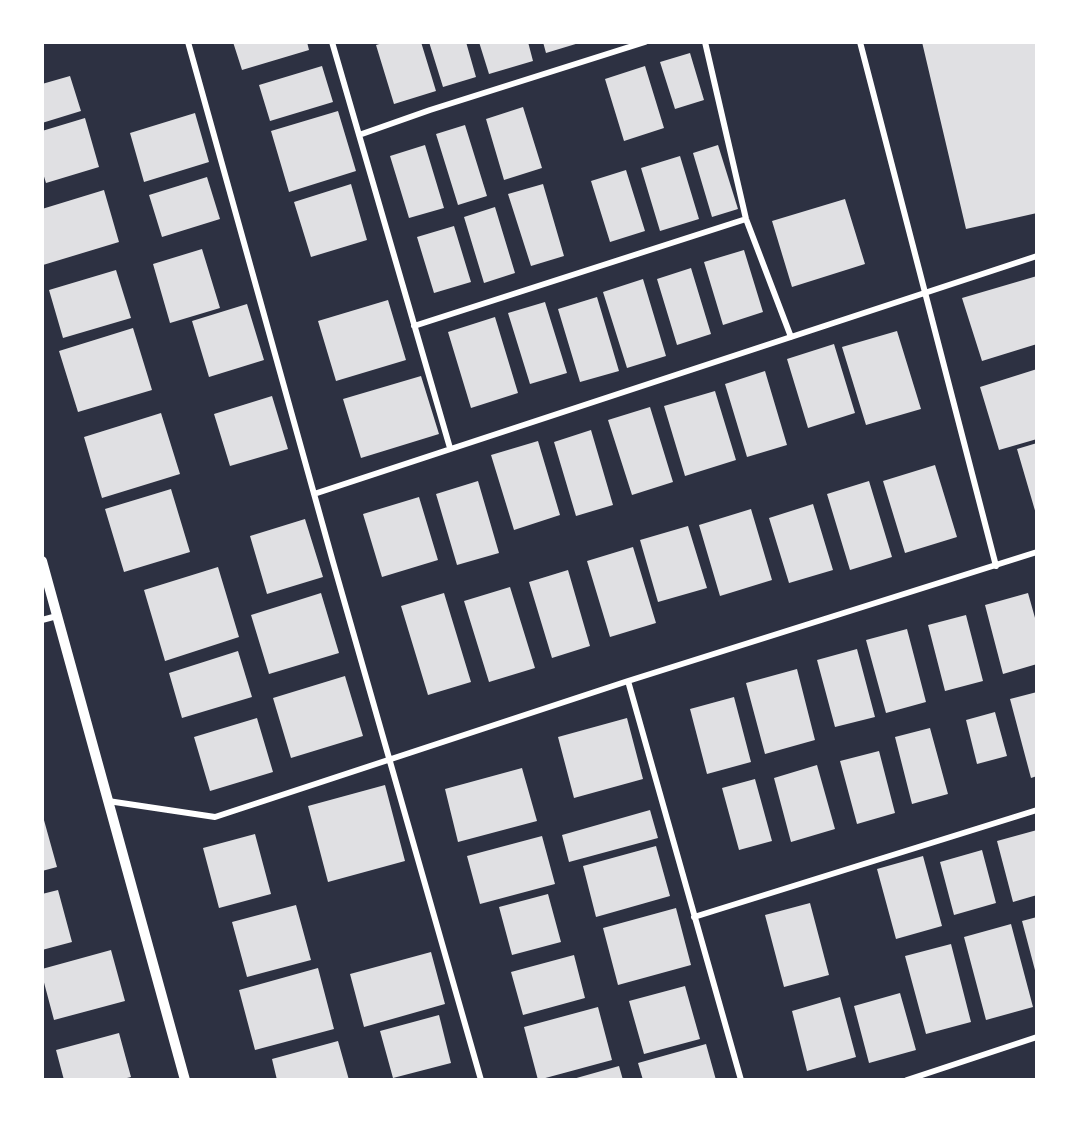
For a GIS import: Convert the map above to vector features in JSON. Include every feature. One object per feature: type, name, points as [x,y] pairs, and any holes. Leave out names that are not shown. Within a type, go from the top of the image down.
[{"type":"street","points":[[188,42],[314,494],[482,1080]]},
{"type":"street","points":[[332,42],[450,448]]},
{"type":"street","points":[[359,135],[430,110],[645,42]]},
{"type":"street","points":[[705,42],[746,219],[791,337]]},
{"type":"street","points":[[860,42],[996,566]]},
{"type":"street","points":[[414,326],[746,219]]},
{"type":"street","points":[[314,494],[1037,256]]},
{"type":"street","points":[[108,801],[215,817],[627,681],[1037,552]]},
{"type":"street","points":[[42,561],[185,1080]]},
{"type":"street","points":[[42,620],[57,616]]},
{"type":"street","points":[[627,681],[741,1080]]},
{"type":"street","points":[[694,917],[1037,810]]},
{"type":"street","points":[[907,1080],[1037,1037]]},
{"type":"building","points":[[233,42],[307,42],[309,50],[242,70]]},
{"type":"building","points":[[386,42],[421,42],[436,91],[394,104],[376,45]]},
{"type":"building","points":[[429,42],[466,42],[476,77],[443,87]]},
{"type":"building","points":[[479,42],[528,42],[533,61],[489,74]]},
{"type":"building","points":[[543,42],[579,42],[579,43],[546,53]]},
{"type":"building","points":[[922,42],[1037,42],[1037,213],[966,229]]},
{"type":"building","points":[[690,53],[704,100],[675,109],[660,62]]},
{"type":"building","points":[[322,66],[333,102],[270,121],[259,85]]},
{"type":"building","points":[[645,66],[664,128],[624,141],[605,79]]},
{"type":"building","points":[[70,76],[81,111],[42,123],[42,84]]},
{"type":"building","points":[[523,107],[542,168],[504,180],[486,119]]},
{"type":"building","points":[[338,111],[356,171],[289,192],[271,131]]},
{"type":"building","points":[[195,113],[209,162],[144,182],[130,133]]},
{"type":"building","points":[[85,118],[99,167],[46,183],[42,170],[42,131]]},
{"type":"building","points":[[465,125],[487,196],[458,205],[436,134]]},
{"type":"building","points":[[425,145],[444,208],[409,218],[390,156]]},
{"type":"building","points":[[718,145],[738,209],[712,217],[693,153]]},
{"type":"building","points":[[680,156],[699,219],[660,231],[641,168]]},
{"type":"building","points":[[626,170],[645,231],[610,242],[591,181]]},
{"type":"building","points":[[207,177],[220,219],[162,237],[149,195]]},
{"type":"building","points":[[351,184],[367,240],[311,257],[294,202]]},
{"type":"building","points":[[543,184],[564,256],[531,266],[508,194]]},
{"type":"building","points":[[104,190],[119,242],[43,265],[42,209]]},
{"type":"building","points":[[845,199],[865,264],[792,287],[772,221]]},
{"type":"building","points":[[495,207],[515,273],[484,283],[464,217]]},
{"type":"building","points":[[454,226],[471,282],[434,293],[417,237]]},
{"type":"building","points":[[202,249],[220,308],[170,323],[153,264]]},
{"type":"building","points":[[744,250],[763,312],[723,325],[704,262]]},
{"type":"building","points":[[691,268],[711,334],[677,345],[657,279]]},
{"type":"building","points":[[116,270],[131,318],[63,338],[49,290]]},
{"type":"building","points":[[1037,276],[1037,344],[982,361],[962,298]]},
{"type":"building","points":[[643,279],[666,356],[627,368],[603,292]]},
{"type":"building","points":[[597,297],[619,371],[580,382],[558,309]]},
{"type":"building","points":[[388,300],[406,360],[336,381],[318,321]]},
{"type":"building","points":[[545,302],[567,373],[530,384],[508,313]]},
{"type":"building","points":[[247,304],[264,360],[209,377],[192,321]]},
{"type":"building","points":[[495,317],[518,393],[471,408],[448,332]]},
{"type":"building","points":[[133,328],[152,390],[78,412],[59,351]]},
{"type":"building","points":[[897,331],[921,409],[866,425],[842,347]]},
{"type":"building","points":[[834,344],[855,413],[808,428],[787,359]]},
{"type":"building","points":[[1037,369],[1037,439],[999,450],[980,387]]},
{"type":"building","points":[[765,371],[787,445],[747,457],[725,384]]},
{"type":"building","points":[[421,376],[439,434],[361,458],[343,399]]},
{"type":"building","points":[[715,391],[736,460],[685,476],[664,406]]},
{"type":"building","points":[[272,396],[288,449],[230,466],[214,414]]},
{"type":"building","points":[[650,407],[673,482],[632,495],[608,420]]},
{"type":"building","points":[[161,413],[180,474],[102,498],[84,437]]},
{"type":"building","points":[[591,430],[613,505],[576,516],[554,442]]},
{"type":"building","points":[[538,441],[560,515],[514,530],[491,455]]},
{"type":"building","points":[[1037,443],[1037,514],[1036,514],[1017,449]]},
{"type":"building","points":[[935,465],[957,537],[905,553],[883,481]]},
{"type":"building","points":[[478,481],[499,553],[457,565],[436,494]]},
{"type":"building","points":[[869,481],[892,557],[850,570],[827,494]]},
{"type":"building","points":[[171,489],[190,552],[124,572],[105,509]]},
{"type":"building","points":[[419,497],[438,560],[382,577],[363,514]]},
{"type":"building","points":[[813,504],[833,570],[789,583],[769,518]]},
{"type":"building","points":[[751,509],[772,580],[720,596],[699,525]]},
{"type":"building","points":[[305,519],[323,577],[267,594],[250,536]]},
{"type":"building","points":[[688,526],[707,588],[658,602],[640,540]]},
{"type":"building","points":[[633,547],[656,623],[610,637],[587,561]]},
{"type":"building","points":[[218,567],[239,637],[165,661],[144,590]]},
{"type":"building","points":[[568,570],[590,646],[552,658],[529,582]]},
{"type":"building","points":[[510,587],[535,668],[489,682],[464,601]]},
{"type":"building","points":[[321,593],[339,653],[269,674],[251,615]]},
{"type":"building","points":[[444,593],[471,682],[428,695],[401,606]]},
{"type":"building","points":[[1028,593],[1037,625],[1037,664],[1003,674],[985,605]]},
{"type":"building","points":[[966,615],[983,681],[945,691],[928,625]]},
{"type":"building","points":[[907,629],[926,702],[886,713],[866,640]]},
{"type":"building","points":[[857,649],[875,717],[835,727],[817,660]]},
{"type":"building","points":[[238,651],[252,697],[182,718],[169,673]]},
{"type":"building","points":[[797,669],[815,740],[765,754],[746,683]]},
{"type":"building","points":[[345,676],[363,736],[291,758],[273,698]]},
{"type":"building","points":[[1037,692],[1037,776],[1031,778],[1010,699]]},
{"type":"building","points":[[734,697],[751,762],[707,774],[690,709]]},
{"type":"building","points":[[995,712],[1007,756],[977,764],[966,720]]},
{"type":"building","points":[[257,718],[273,772],[210,791],[194,737]]},
{"type":"building","points":[[627,718],[643,779],[574,798],[558,737]]},
{"type":"building","points":[[930,728],[948,794],[912,804],[895,737]]},
{"type":"building","points":[[879,751],[895,813],[857,824],[840,761]]},
{"type":"building","points":[[817,765],[835,829],[791,842],[774,778]]},
{"type":"building","points":[[522,768],[537,821],[458,842],[445,789]]},
{"type":"building","points":[[755,779],[772,841],[739,850],[722,788]]},
{"type":"building","points":[[385,785],[405,861],[328,882],[308,806]]},
{"type":"building","points":[[650,810],[658,838],[569,862],[562,835]]},
{"type":"building","points":[[42,813],[57,867],[42,871]]},
{"type":"building","points":[[1037,830],[1037,895],[1013,902],[997,841]]},
{"type":"building","points":[[255,834],[271,894],[219,908],[203,848]]},
{"type":"building","points":[[542,836],[555,884],[480,904],[467,856]]},
{"type":"building","points":[[656,846],[670,896],[596,917],[583,866]]},
{"type":"building","points":[[982,850],[996,903],[954,915],[940,862]]},
{"type":"building","points":[[923,856],[942,926],[896,939],[877,869]]},
{"type":"building","points":[[58,890],[72,942],[42,950],[42,894]]},
{"type":"building","points":[[548,894],[561,942],[512,955],[499,907]]},
{"type":"building","points":[[810,903],[829,975],[784,987],[765,915]]},
{"type":"building","points":[[296,905],[311,960],[247,977],[232,922]]},
{"type":"building","points":[[676,908],[691,965],[618,985],[603,928]]},
{"type":"building","points":[[1037,917],[1037,974],[1036,974],[1022,921]]},
{"type":"building","points":[[1011,924],[1033,1007],[986,1020],[964,937]]},
{"type":"building","points":[[951,944],[971,1022],[926,1034],[905,956]]},
{"type":"building","points":[[111,950],[125,1001],[54,1020],[42,969]]},
{"type":"building","points":[[431,952],[445,1004],[364,1027],[350,974]]},
{"type":"building","points":[[574,955],[585,998],[523,1015],[511,972]]},
{"type":"building","points":[[318,968],[334,1029],[255,1050],[239,990]]},
{"type":"building","points":[[685,986],[700,1039],[644,1054],[629,1001]]},
{"type":"building","points":[[900,993],[916,1050],[869,1063],[854,1006]]},
{"type":"building","points":[[840,997],[856,1057],[807,1071],[792,1011]]},
{"type":"building","points":[[598,1007],[612,1060],[538,1080],[524,1027]]},
{"type":"building","points":[[439,1015],[451,1063],[393,1078],[380,1031]]},
{"type":"building","points":[[119,1033],[131,1077],[119,1080],[64,1080],[56,1050]]},
{"type":"building","points":[[338,1041],[349,1080],[277,1080],[272,1059]]},
{"type":"building","points":[[706,1044],[716,1080],[643,1080],[638,1063]]},
{"type":"building","points":[[619,1066],[623,1080],[573,1080],[573,1079]]}]
